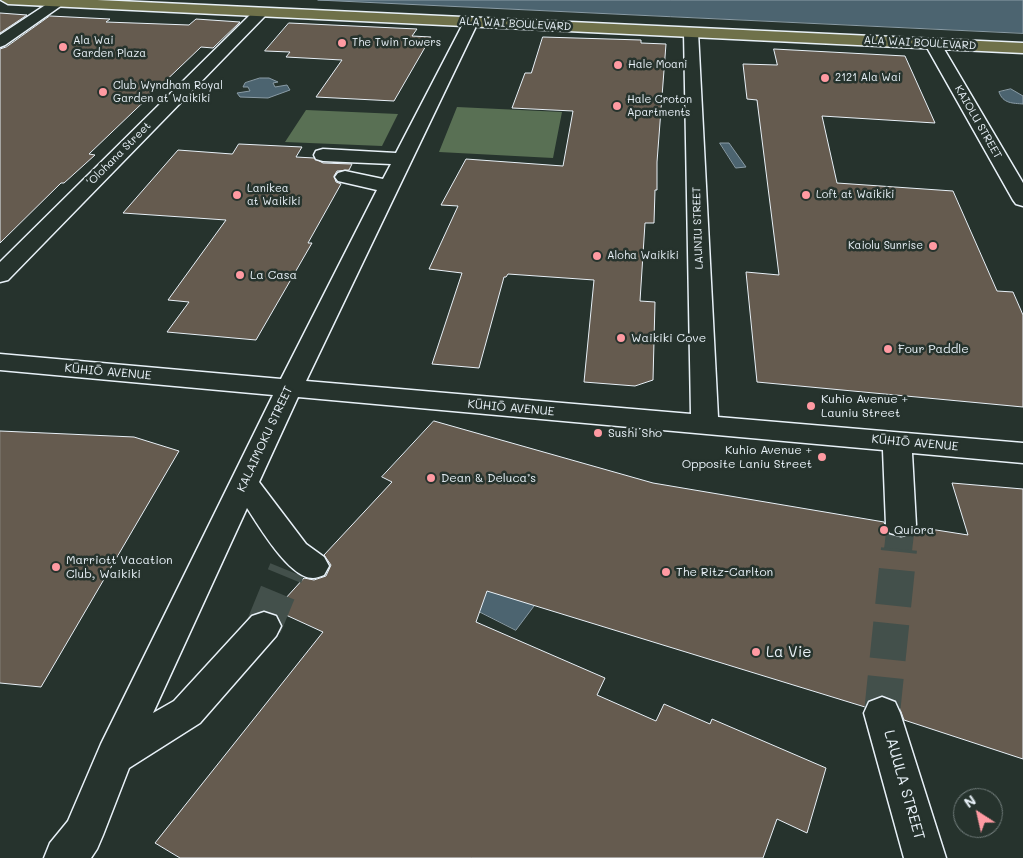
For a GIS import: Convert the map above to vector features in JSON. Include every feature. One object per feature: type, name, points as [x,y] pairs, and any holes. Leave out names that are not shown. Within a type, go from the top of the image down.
[{"type":"main road","name":"ALA WAI BOULEVARD","points":[[8,0],[1023,48]]},
{"type":"street","points":[[0,42],[58,3]]},
{"type":"street","name":"ʻOlohana Street","points":[[0,275],[260,13]]},
{"type":"street","name":"KALAIMOKU STREET","points":[[65,858],[82,835],[114,756],[289,388],[471,22]]},
{"type":"street","name":"LAUNIU STREET","points":[[691,32],[705,425]]},
{"type":"street","name":"KAIOLU STREET","points":[[933,44],[1023,200]]},
{"type":"street","points":[[323,155],[402,159]]},
{"type":"street","points":[[345,177],[366,183],[388,186]]},
{"type":"street","name":"KŪHIŌ AVENUE","points":[[0,362],[1023,453]]},
{"type":"street","points":[[897,442],[901,524]]},
{"type":"street","points":[[245,484],[299,563]]},
{"type":"street","points":[[114,756],[187,712],[264,626]]},
{"type":"street","name":"LAUULA STREET","points":[[882,713],[925,858]]},
{"type":"green space","points":[[457,107],[562,112],[553,158],[439,152]]},
{"type":"green space","points":[[306,110],[398,114],[382,146],[285,142]]},
{"type":"water","points":[[318,0],[1023,0],[1023,33]]},
{"type":"water","points":[[260,78],[269,78],[278,82],[273,83],[275,87],[287,85],[290,90],[268,98],[240,97],[237,93],[250,91],[248,87],[243,87],[245,83]]},
{"type":"water","points":[[1011,89],[1023,96],[1023,104],[1012,103],[1003,99],[999,92]]},
{"type":"water","points":[[720,143],[729,143],[746,167],[736,168]]},
{"type":"water","points":[[399,571],[543,594],[516,630]]},
{"type":"building","points":[[0,13],[27,15],[0,33]]},
{"type":"building","points":[[50,16],[110,19],[106,22],[189,25],[196,19],[240,22],[213,48],[201,47],[89,154],[95,155],[64,183],[61,183],[0,243],[0,49],[6,47]]},
{"type":"building","name":"The Twin Towers","points":[[289,23],[417,29],[412,36],[431,37],[394,101],[316,97],[342,60],[286,57],[290,52],[265,51]]},
{"type":"building","points":[[543,37],[641,40],[641,43],[666,44],[654,223],[645,223],[640,301],[655,302],[653,380],[635,386],[584,382],[594,280],[508,274],[504,277],[479,368],[432,364],[462,273],[429,269],[458,206],[441,205],[466,159],[563,166],[573,111],[512,108],[525,73],[531,73]]},
{"type":"building","points":[[774,49],[905,56],[935,123],[822,116],[837,183],[953,191],[997,291],[1013,292],[1023,315],[1023,407],[757,382],[746,272],[779,275],[757,100],[747,99],[743,64],[777,65]]},
{"type":"building","points":[[239,144],[302,147],[296,157],[314,158],[323,163],[352,164],[349,170],[337,171],[334,176],[336,182],[341,184],[308,243],[312,243],[256,340],[167,332],[189,302],[168,300],[226,220],[123,213],[178,150],[232,154]]},
{"type":"building","name":"The Ritz-Carlton","points":[[434,421],[653,483],[884,522],[888,534],[901,538],[912,535],[917,527],[968,535],[952,483],[1023,489],[1023,759],[904,720],[897,701],[883,695],[868,700],[865,707],[487,591],[476,622],[605,678],[597,695],[656,721],[664,704],[710,724],[712,719],[826,768],[807,833],[777,819],[763,858],[180,858],[155,843],[323,632],[275,610],[304,578],[314,580],[326,576],[331,565],[324,555],[392,482],[382,477]]},
{"type":"building","name":"Marriott Vacation Club, Waikiki","points":[[0,431],[134,437],[179,451],[41,687],[0,683]]},
{"type":"tunnel","points":[[898,550],[901,525]]},
{"type":"tunnel","points":[[882,713],[899,549]]},
{"type":"tunnel","points":[[264,626],[287,570]]},
{"type":"place","name":"The Twin Towers","points":[[342,43]]},
{"type":"place","name":"Ala Wai Garden Plaza","points":[[63,47]]},
{"type":"place","name":"Hale Moani","points":[[618,65]]},
{"type":"place","name":"2121 Ala Wai","points":[[825,78]]},
{"type":"place","name":"Club Wyndham Royal Garden at Waikiki","points":[[103,92]]},
{"type":"place","name":"Hale Croton Apartments","points":[[617,106]]},
{"type":"place","name":"Lanikea at Waikiki","points":[[237,195]]},
{"type":"place","name":"Loft at Waikiki","points":[[806,195]]},
{"type":"place","name":"Kaiolu Sunrise","points":[[933,246]]},
{"type":"place","name":"Aloha Waikiki","points":[[597,256]]},
{"type":"place","name":"La Casa","points":[[240,275]]},
{"type":"place","name":"Waikiki Cove","points":[[621,338]]},
{"type":"place","name":"Four Paddle","points":[[888,349]]},
{"type":"place","name":"Kuhio Avenue + Launiu Street","points":[[811,406]]},
{"type":"place","name":"Sushi Sho","points":[[598,433]]},
{"type":"place","name":"Kuhio Avenue + Opposite Laniu Street","points":[[822,457]]},
{"type":"place","name":"Dean & Deluca’s","points":[[431,478]]},
{"type":"place","name":"Quiora","points":[[884,530]]},
{"type":"place","name":"Marriott Vacation Club, Waikiki","points":[[56,567]]},
{"type":"place","name":"The Ritz-Carlton","points":[[666,572]]},
{"type":"place","name":"La Vie","points":[[756,652]]}]
